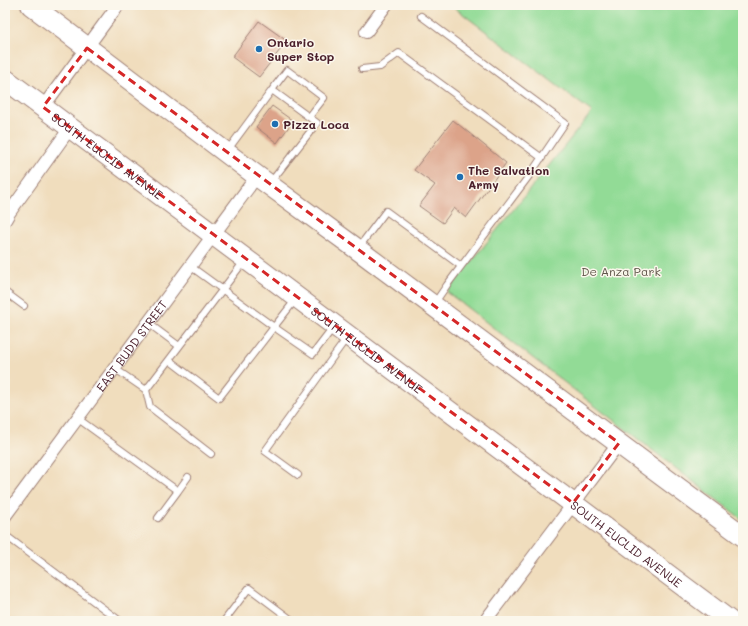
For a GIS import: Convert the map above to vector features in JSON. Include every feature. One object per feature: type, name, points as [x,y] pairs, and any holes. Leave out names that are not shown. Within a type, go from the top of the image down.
[{"type":"main road","points":[[31,5],[263,180],[743,536]]},
{"type":"main road","name":"SOUTH EUCLID AVENUE","points":[[5,79],[730,621]]},
{"type":"street","points":[[43,107],[118,5]]},
{"type":"street","points":[[366,32],[386,5]]},
{"type":"street","points":[[5,220],[13,206],[70,128]]},
{"type":"street","name":"EAST BUDD STREET","points":[[5,516],[213,235],[263,180]]},
{"type":"street","points":[[485,621],[619,443]]},
{"type":"lane","points":[[421,16],[565,123],[542,158],[433,306]]},
{"type":"lane","points":[[362,69],[380,67],[399,53],[542,158]]},
{"type":"lane","points":[[226,152],[287,70],[324,98],[310,117]]},
{"type":"lane","points":[[263,180],[317,123],[272,90]]},
{"type":"lane","points":[[357,249],[386,211],[461,266]]},
{"type":"lane","points":[[146,390],[246,259]]},
{"type":"lane","points":[[190,266],[313,354],[342,330]]},
{"type":"lane","points":[[5,292],[24,306]]},
{"type":"lane","points":[[169,360],[219,398],[297,298]]},
{"type":"lane","points":[[148,323],[180,346]]},
{"type":"lane","points":[[298,475],[265,451],[342,330]]},
{"type":"lane","points":[[114,368],[146,390],[150,407],[211,454]]},
{"type":"lane","points":[[77,418],[178,491]]},
{"type":"lane","points":[[158,518],[188,477]]},
{"type":"lane","points":[[5,535],[120,621]]},
{"type":"lane","points":[[224,621],[249,588],[293,621]]},
{"type":"highlighted area","points":[[87,48],[619,443],[573,503],[43,107]]},
{"type":"green space","name":"De Anza Park","points":[[451,5],[743,5],[743,520],[447,292],[592,112]]},
{"type":"building","name":"Ontario Super Stop","points":[[259,21],[287,41],[259,77],[232,57]]},
{"type":"building","name":"Pizza Loca","points":[[272,106],[293,121],[277,143],[256,127]]},
{"type":"building","name":"The Salvation Army","points":[[453,120],[506,163],[466,218],[454,208],[443,223],[419,206],[435,185],[414,170]]},
{"type":"place","name":"Ontario Super Stop","points":[[259,49]]},
{"type":"place","name":"Pizza Loca","points":[[275,124]]},
{"type":"place","name":"The Salvation Army","points":[[460,177]]}]
